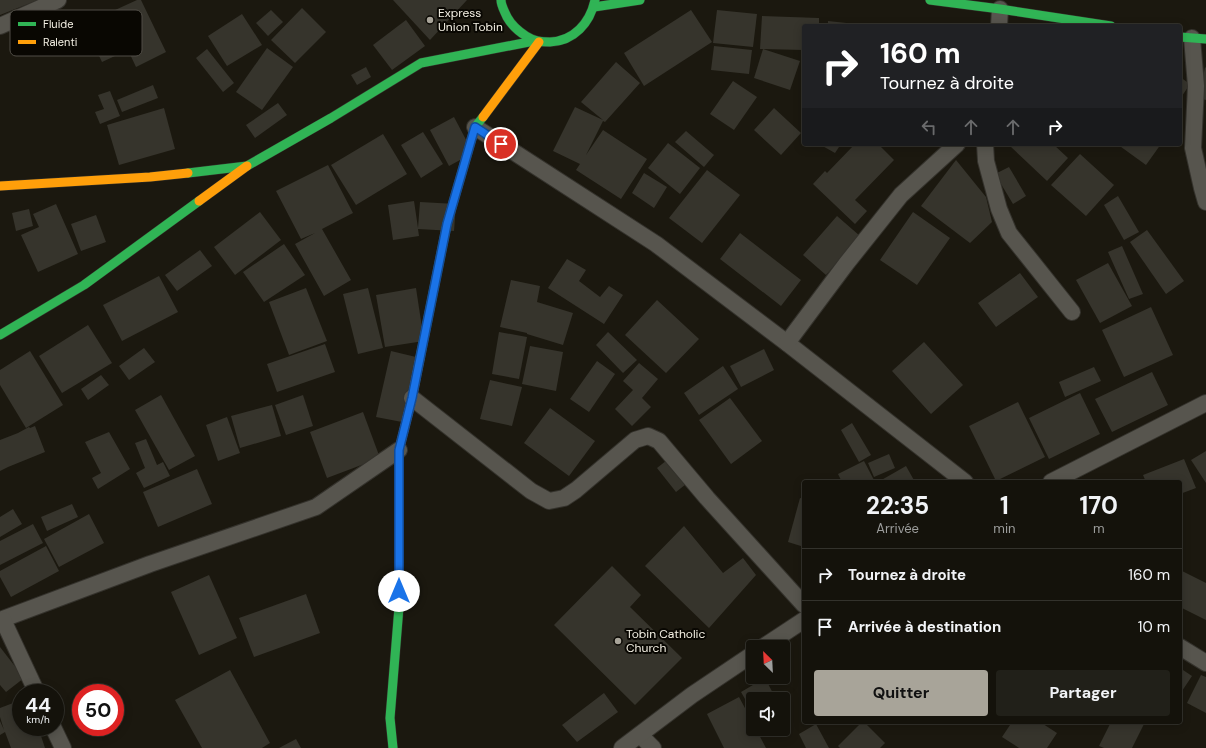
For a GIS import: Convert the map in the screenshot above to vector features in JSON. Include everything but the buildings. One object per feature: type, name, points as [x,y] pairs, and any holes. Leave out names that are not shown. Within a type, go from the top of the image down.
[{"type":"main road","points":[[501,0],[512,27],[537,41]]},
{"type":"main road","points":[[0,334],[84,285],[248,166],[331,118],[421,63],[537,41],[551,42],[563,40],[583,28],[590,18],[594,4],[640,0]]},
{"type":"main road","points":[[930,0],[1098,24]]},
{"type":"main road","points":[[393,748],[390,718],[399,607],[399,450],[412,398],[447,224],[475,127],[537,41]]},
{"type":"main road","points":[[0,186],[150,177],[248,166]]},
{"type":"street","points":[[36,10],[58,0]]},
{"type":"street","points":[[999,24],[1000,9]]},
{"type":"street","points":[[0,26],[10,22]]},
{"type":"street","points":[[1192,38],[1196,86],[1193,148],[1206,202]]},
{"type":"street","points":[[475,127],[656,244],[787,343],[962,480]]},
{"type":"street","points":[[787,343],[846,264],[901,195],[955,146]]},
{"type":"street","points":[[985,146],[986,161],[999,209],[1009,233],[1072,312]]},
{"type":"street","points":[[412,398],[531,491],[549,502],[564,498],[576,490],[635,440],[648,436],[659,441],[707,498],[802,603]]},
{"type":"street","points":[[1056,480],[1206,403]]},
{"type":"street","points":[[33,684],[1,620],[150,564],[316,507],[399,450]]},
{"type":"street","points":[[774,640],[802,621]]},
{"type":"street","points":[[1182,648],[1206,663]]},
{"type":"street","points":[[622,748],[692,695],[746,659]]},
{"type":"street","points":[[640,735],[654,748]]},
{"type":"street","points":[[57,736],[63,748]]},
{"type":"traffic: fast","points":[[501,0],[502,7],[507,17],[518,30],[534,40],[550,42],[559,41],[566,38],[580,29],[589,16],[595,0]]},
{"type":"traffic: fast","points":[[594,7],[640,0]]},
{"type":"traffic: fast","points":[[930,0],[1098,24]]},
{"type":"traffic: fast","points":[[1182,37],[1206,39]]},
{"type":"traffic: fast","points":[[188,173],[247,166],[331,118],[421,63],[534,41]]},
{"type":"traffic: fast","points":[[420,358],[447,224],[475,127],[483,117]]},
{"type":"traffic: fast","points":[[0,335],[84,285],[199,201]]},
{"type":"traffic: fast","points":[[393,748],[390,718],[399,607],[399,486]]},
{"type":"traffic: slow","points":[[483,117],[539,42]]},
{"type":"traffic: slow","points":[[199,201],[247,166]]},
{"type":"traffic: slow","points":[[0,186],[150,177],[188,173]]},
{"type":"traffic: slow","points":[[399,486],[399,450],[420,358]]},
{"type":"place","name":"Express Union Tobin","points":[[430,20]]},
{"type":"place","name":"Tobin Catholic Church","points":[[618,641]]},
{"type":"route","points":[[399,591],[399,450],[412,398],[447,224],[475,127],[501,144]]}]
